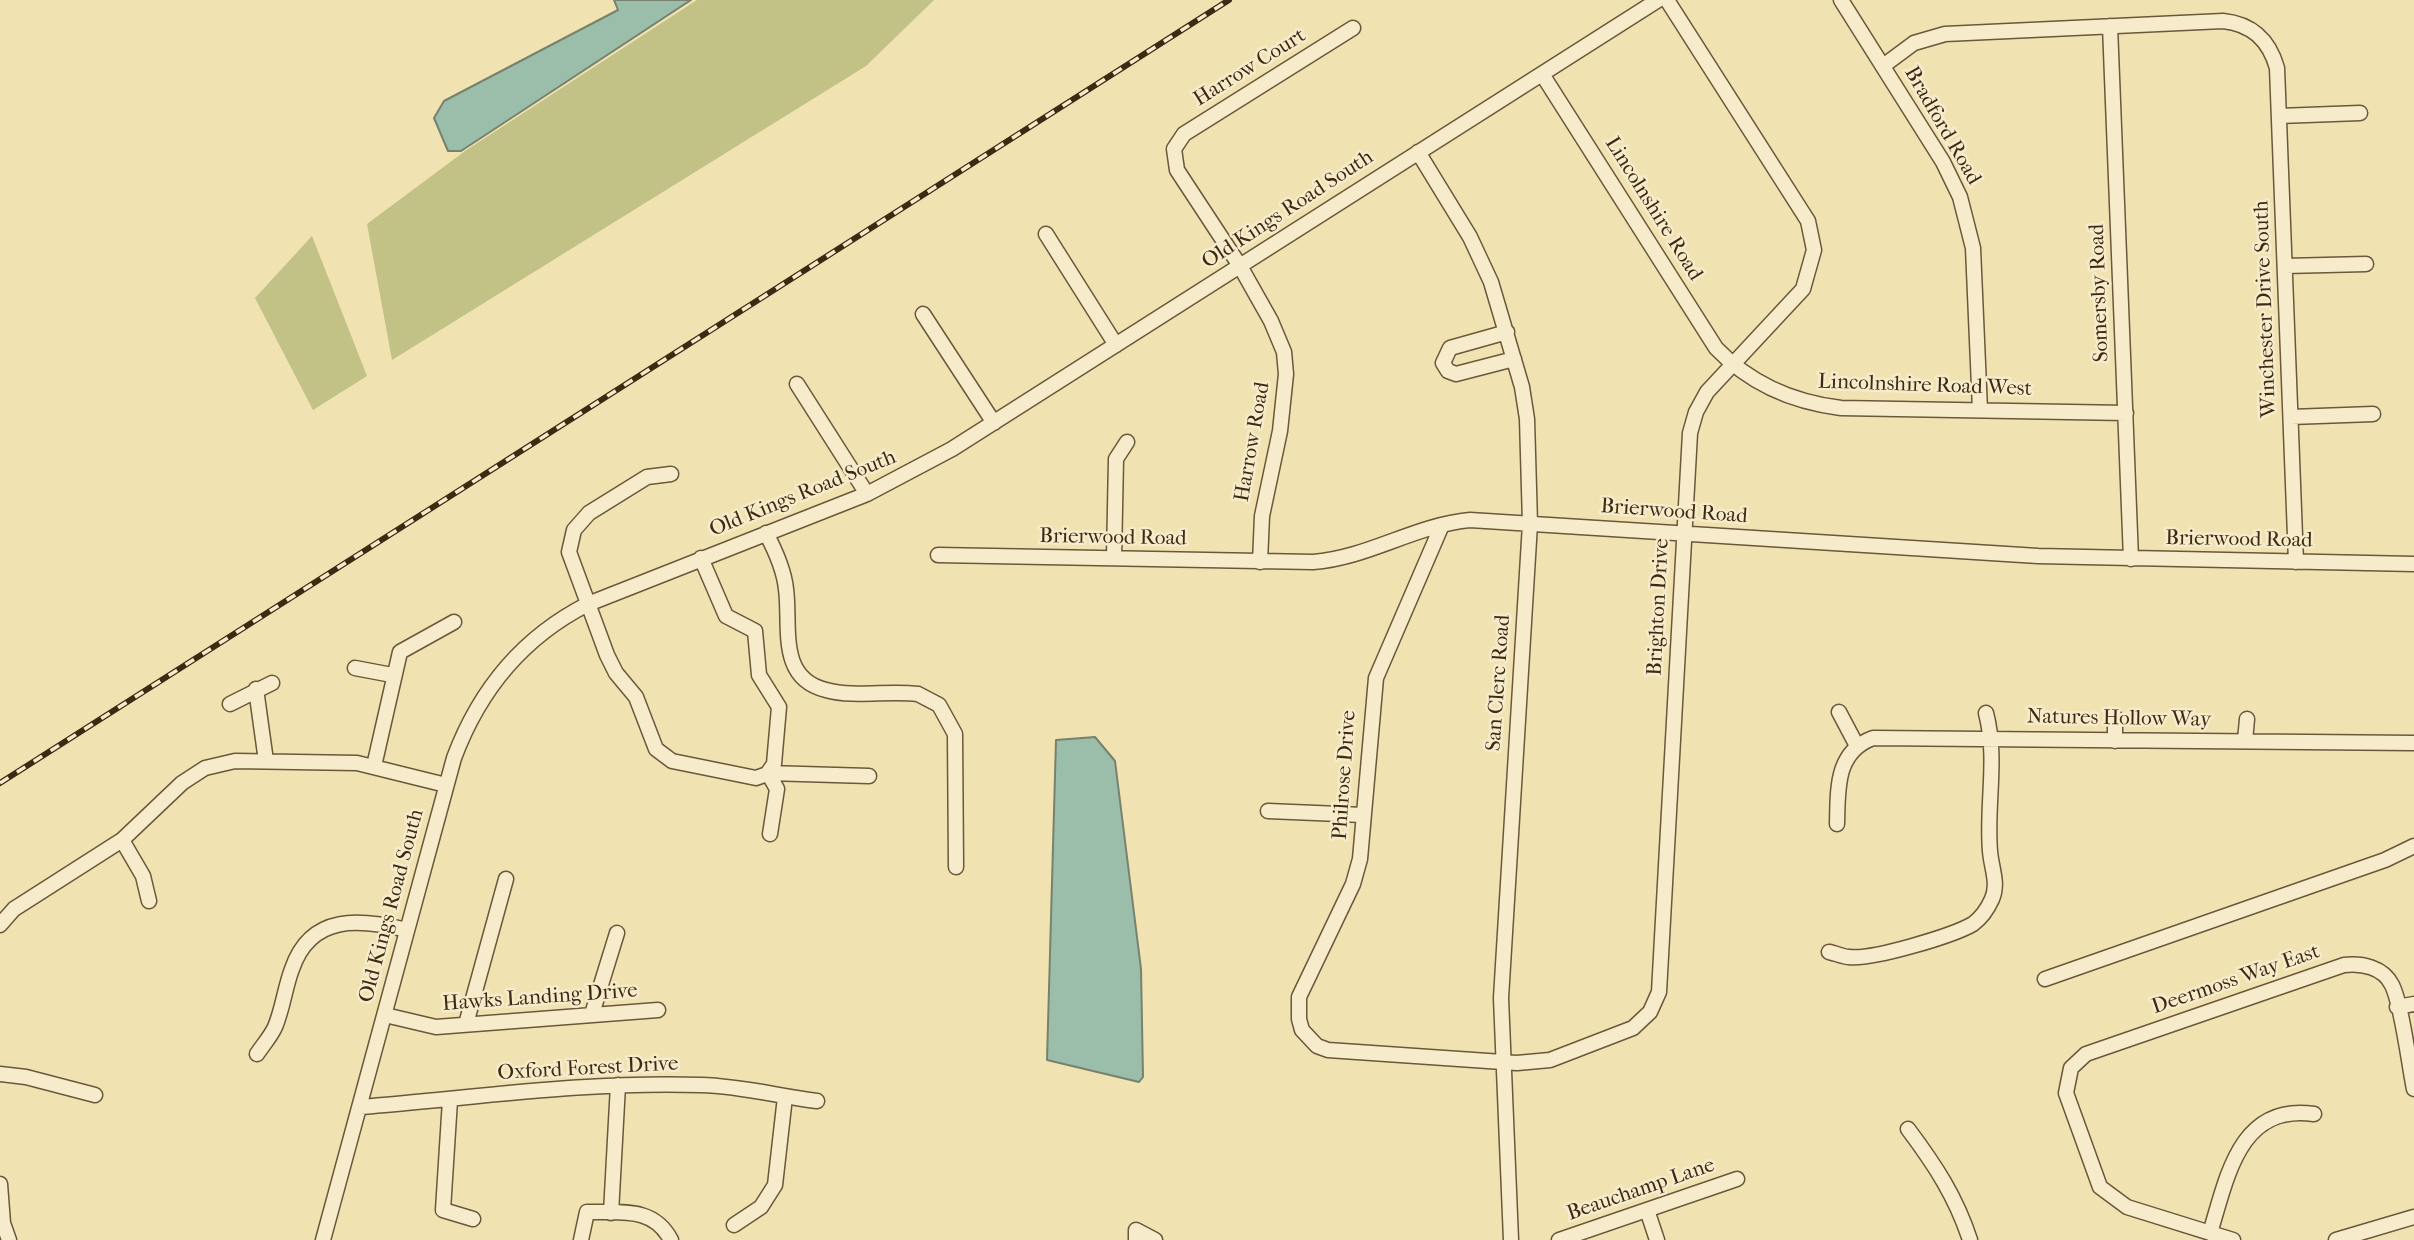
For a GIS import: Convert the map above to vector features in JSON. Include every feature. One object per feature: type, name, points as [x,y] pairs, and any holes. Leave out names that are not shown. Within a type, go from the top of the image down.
[{"type":"street","name":"Old Kings Road South","points":[[323,1240],[446,785],[462,737],[487,689],[533,639],[587,604],[867,494],[906,475],[994,423],[1658,0]]},
{"type":"street","name":"Brighton Drive","points":[[1303,1030],[1317,1046],[1328,1050],[1502,1061],[1550,1060],[1633,1028],[1650,1012],[1659,992],[1690,433],[1696,412],[1707,392],[1803,289],[1813,264],[1812,235],[1808,221],[1667,0]]},
{"type":"street","name":"Bradford Road","points":[[1841,0],[1943,162],[1961,197],[1973,248],[1980,410]]},
{"type":"street","name":"Winchester Drive South","points":[[2110,26],[2238,23],[2253,30],[2266,42],[2274,56],[2279,116],[2296,562]]},
{"type":"street","points":[[1883,66],[1913,43],[1945,34],[2110,26]]},
{"type":"street","name":"Somersby Road","points":[[2110,26],[2132,559]]},
{"type":"street","name":"Harrow Court","points":[[1174,149],[1184,134],[1353,27]]},
{"type":"street","name":"Lincolnshire Road","points":[[1542,74],[1716,348],[1732,365]]},
{"type":"street","points":[[2279,116],[2360,113]]},
{"type":"street","name":"Harrow Road","points":[[1174,149],[1177,170],[1240,267],[1271,321],[1284,352],[1286,374],[1280,431],[1262,516],[1260,562]]},
{"type":"street","name":"San Clerc Road","points":[[1418,152],[1470,237],[1491,282],[1507,332],[1527,419],[1530,524],[1501,998],[1511,1240]]},
{"type":"street","points":[[1046,234],[1116,345]]},
{"type":"street","points":[[2285,267],[2366,262]]},
{"type":"street","points":[[923,314],[994,423]]},
{"type":"street","points":[[1507,332],[1450,348],[1443,363],[1448,371],[1456,374],[1514,359]]},
{"type":"street","name":"Lincolnshire Road West","points":[[1732,365],[1770,389],[1821,405],[2126,413]]},
{"type":"street","points":[[797,384],[867,494]]},
{"type":"street","points":[[2291,417],[2373,414]]},
{"type":"street","points":[[1114,558],[1116,459],[1127,442]]},
{"type":"street","points":[[671,474],[648,477],[589,513],[573,530],[569,552],[611,664],[636,697],[656,749],[665,758],[757,778],[768,773],[869,776]]},
{"type":"street","name":"Brierwood Road","points":[[938,555],[1260,562],[1334,561],[1362,554],[1442,524],[1469,520],[2038,556],[2414,564]]},
{"type":"street","name":"Philrose Drive","points":[[1303,1030],[1298,1019],[1299,997],[1353,884],[1360,859],[1376,678],[1442,524]]},
{"type":"street","points":[[766,533],[783,574],[788,647],[799,674],[818,688],[835,692],[918,694],[939,705],[952,724],[956,867]]},
{"type":"street","points":[[701,558],[726,616],[750,626],[758,637],[759,675],[764,687],[779,707],[774,764],[768,773]]},
{"type":"street","points":[[374,766],[392,675],[400,652],[454,622]]},
{"type":"street","points":[[355,668],[392,675]]},
{"type":"street","points":[[230,704],[272,683]]},
{"type":"street","points":[[256,689],[266,761]]},
{"type":"street","points":[[1837,824],[1840,773],[1857,746],[1839,712]]},
{"type":"street","points":[[1829,952],[1850,958],[1897,950],[1974,923],[1985,912],[1994,896],[1995,878],[1990,852],[1993,738],[1986,713]]},
{"type":"street","points":[[2115,717],[2115,741]]},
{"type":"street","points":[[2245,741],[2247,719]]},
{"type":"street","name":"Natures Hollow Way","points":[[1857,746],[1882,737],[2414,743]]},
{"type":"street","points":[[0,925],[14,909],[122,840],[183,783],[205,768],[235,761],[374,766],[446,785]]},
{"type":"street","points":[[768,773],[778,789],[770,834]]},
{"type":"street","points":[[1268,811],[1363,815]]},
{"type":"street","points":[[122,840],[143,876],[149,901]]},
{"type":"street","points":[[2045,979],[2364,867],[2414,846]]},
{"type":"street","points":[[466,1024],[506,879]]},
{"type":"street","points":[[257,1054],[275,1029],[292,967],[311,939],[326,929],[349,922],[368,921],[407,930]]},
{"type":"street","points":[[592,1014],[617,933]]},
{"type":"street","name":"Deermoss Way East","points":[[2210,1233],[2127,1207],[2110,1198],[2100,1186],[2066,1093],[2071,1068],[2086,1054],[2344,965],[2362,965],[2381,973],[2392,985],[2397,1007]]},
{"type":"street","points":[[2414,1004],[2397,1007],[2414,1089]]},
{"type":"street","name":"Hawks Landing Drive","points":[[385,1015],[436,1027],[658,1010]]},
{"type":"street","points":[[0,1074],[26,1077],[95,1095]]},
{"type":"street","points":[[611,1213],[618,1085]]},
{"type":"street","name":"Oxford Forest Drive","points":[[360,1107],[618,1085],[737,1087],[817,1101]]},
{"type":"street","points":[[734,1225],[761,1207],[775,1185],[785,1097]]},
{"type":"street","points":[[450,1100],[443,1210],[474,1219]]},
{"type":"street","points":[[2233,1240],[2210,1233],[2231,1165],[2243,1143],[2269,1120],[2294,1111],[2314,1114]]},
{"type":"street","points":[[1908,1129],[1943,1176],[1959,1206],[1970,1240]]},
{"type":"street","name":"Beauchamp Lane","points":[[1559,1240],[1737,1179]]},
{"type":"street","points":[[0,1184],[4,1223],[9,1240]]},
{"type":"street","points":[[1647,1209],[1657,1240]]},
{"type":"street","points":[[581,1240],[587,1212],[640,1215],[657,1220],[671,1240]]},
{"type":"street","points":[[2336,1240],[2414,1217]]},
{"type":"street","points":[[1136,1235],[1155,1240]]},
{"type":"shaded area","points":[[614,0],[691,0],[461,151],[448,151],[434,118],[444,101],[618,10]]},
{"type":"shaded area","points":[[697,0],[934,0],[866,66],[392,360],[367,224],[465,151]]},
{"type":"shaded area","points":[[312,236],[367,376],[313,410],[255,298]]},
{"type":"shaded area","points":[[1095,737],[1115,761],[1141,969],[1143,1077],[1139,1082],[1047,1060],[1056,740]]},
{"type":"railway","points":[[0,783],[1229,0]]}]
